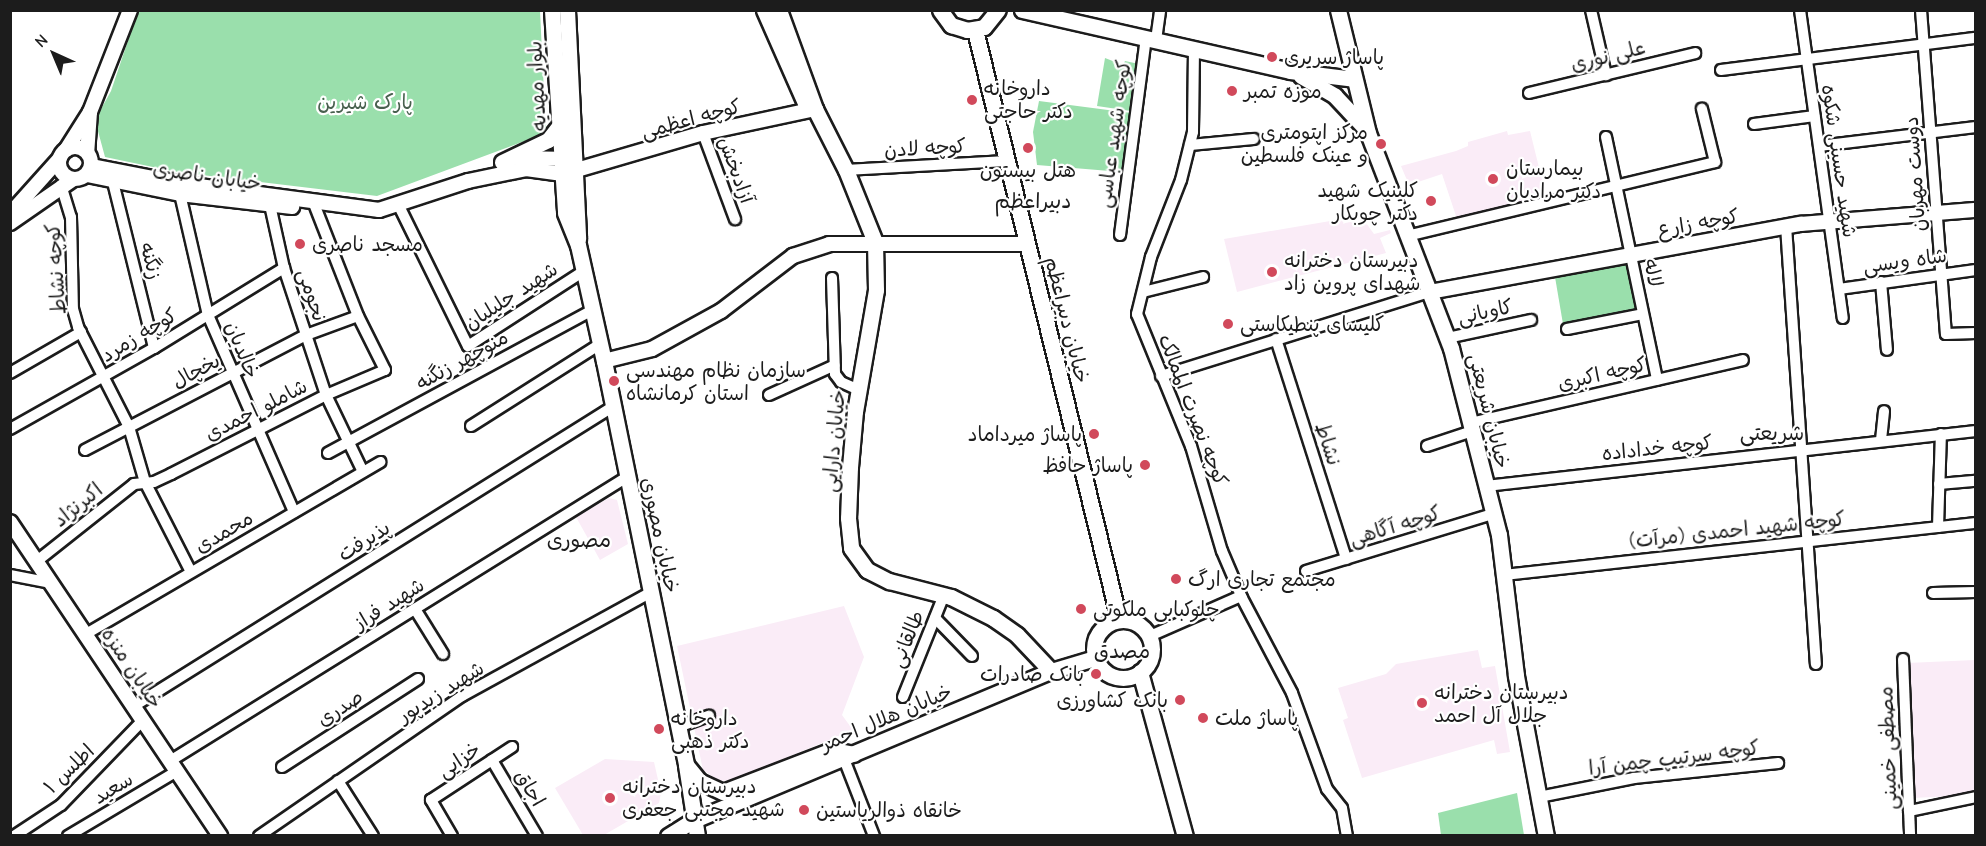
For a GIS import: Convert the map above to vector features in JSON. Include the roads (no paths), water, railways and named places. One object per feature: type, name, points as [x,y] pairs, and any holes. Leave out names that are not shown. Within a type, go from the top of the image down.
[{"type":"main road","name":"بلوار مهدیه","points":[[552,10],[563,21],[569,166]]},
{"type":"main road","name":"خیابان دارایی","points":[[764,10],[805,103],[815,109]]},
{"type":"main road","name":"خیابان دارایی","points":[[779,10],[815,109],[846,170],[875,242],[876,290],[859,390],[850,467],[848,518],[851,548],[867,570],[889,580],[944,595],[970,605],[1017,635],[1051,671]]},
{"type":"main road","points":[[940,10],[951,25],[975,30],[991,21],[998,10]]},
{"type":"main road","points":[[1022,10],[1290,71],[1354,79]]},
{"type":"main road","name":"خیابان شریعتی","points":[[1338,10],[1368,133],[1447,338],[1486,486],[1504,575],[1516,676],[1546,836]]},
{"type":"main road","name":"بلوار مهدیه","points":[[563,21],[559,126],[569,166]]},
{"type":"main road","name":"خیابان دبیراعظم","points":[[975,30],[1119,620]]},
{"type":"main road","points":[[1290,71],[1335,96],[1368,133]]},
{"type":"main road","points":[[502,162],[548,140],[559,126]]},
{"type":"main road","name":"خیابان مصوری","points":[[569,166],[578,245],[614,406],[686,765],[695,828]]},
{"type":"main road","points":[[1119,620],[1137,623],[1150,636],[1150,660],[1137,674],[1115,677],[1100,666],[1095,657],[1098,633],[1119,620]]},
{"type":"main road","name":"خیابان هلال احمر","points":[[668,836],[695,828],[849,757],[1051,671],[1095,657]]},
{"type":"main road","points":[[1137,674],[1179,836]]},
{"type":"main road","points":[[1137,674],[1185,836]]},
{"type":"main road","points":[[686,765],[699,781],[723,792],[832,750],[849,757]]},
{"type":"street","points":[[10,214],[63,154],[90,112],[130,10]]},
{"type":"street","name":"کوچه شهید عباسی","points":[[1120,235],[1151,39],[1160,10]]},
{"type":"street","points":[[1591,10],[1606,75]]},
{"type":"street","name":"شهید حسینی شکوه","points":[[1800,10],[1843,318]]},
{"type":"street","name":"دوست مهربان","points":[[1921,10],[1946,334],[1976,333]]},
{"type":"street","points":[[1721,70],[1923,42],[1976,38]]},
{"type":"street","name":"کوچه نصرت الممالک","points":[[1194,49],[1190,145],[1137,314],[1191,446],[1222,551],[1241,596],[1292,693],[1327,789],[1342,808],[1347,836]]},
{"type":"street","name":"علی نوری","points":[[1529,93],[1695,53]]},
{"type":"street","name":"کوچه اعظمی","points":[[569,166],[703,133],[815,109]]},
{"type":"street","points":[[1407,236],[1715,162],[1702,109]]},
{"type":"street","points":[[10,223],[67,182],[89,170],[87,151],[90,112]]},
{"type":"street","points":[[1754,123],[1814,116]]},
{"type":"street","points":[[1819,146],[1976,127]]},
{"type":"street","name":"آزادبخش","points":[[703,133],[735,219]]},
{"type":"street","name":"لاله","points":[[1606,137],[1657,380]]},
{"type":"street","points":[[1190,145],[1254,139]]},
{"type":"street","points":[[63,154],[77,147],[87,151]]},
{"type":"street","points":[[63,154],[60,169],[67,182]]},
{"type":"street","name":"خیابان ناصری","points":[[468,181],[502,162],[529,155],[569,166]]},
{"type":"street","name":"کوچه لادن","points":[[846,170],[1006,161]]},
{"type":"street","name":"خیابان ناصری","points":[[89,170],[368,211],[399,206],[468,181],[526,170],[569,166]]},
{"type":"street","name":"خیابان ناصری","points":[[89,170],[113,182],[180,194],[270,205],[316,205]]},
{"type":"street","name":"کوچه نشاط","points":[[67,182],[71,216],[73,309],[102,378],[129,427],[145,482],[191,572]]},
{"type":"street","name":"زنگنه","points":[[113,182],[154,348]]},
{"type":"street","name":"خالدیان","points":[[180,194],[208,315],[255,430],[294,512]]},
{"type":"street","name":"نجومی","points":[[270,205],[284,268],[326,395],[363,472]]},
{"type":"street","points":[[316,205],[358,316]]},
{"type":"street","name":"شهید جلیلیان","points":[[399,206],[468,346],[584,271]]},
{"type":"street","name":"کوچه زارع","points":[[1429,292],[1786,226],[1976,210]]},
{"type":"street","points":[[1786,226],[1816,664]]},
{"type":"street","points":[[604,362],[652,349],[721,311],[793,256],[829,244],[875,242],[1026,244]]},
{"type":"street","name":"کوچه زمرد","points":[[10,429],[154,348],[284,268]]},
{"type":"street","name":"شاه ویسی","points":[[1839,289],[1941,273],[1976,270]]},
{"type":"street","points":[[1143,292],[1203,277]]},
{"type":"street","points":[[832,278],[834,366],[841,382],[859,390]]},
{"type":"street","points":[[1881,282],[1887,350]]},
{"type":"street","points":[[1161,376],[1429,292]]},
{"type":"street","name":"منوچهر زنگنه","points":[[328,453],[593,310]]},
{"type":"street","points":[[1567,329],[1643,314]]},
{"type":"street","name":"یخچال","points":[[85,450],[306,336],[358,316]]},
{"type":"street","name":"شاملو احمدی","points":[[145,482],[171,474],[326,395],[386,370],[358,316]]},
{"type":"street","name":"کاویانی","points":[[1447,338],[1531,320]]},
{"type":"street","points":[[10,373],[81,332]]},
{"type":"street","name":"نشاط","points":[[1276,339],[1346,559]]},
{"type":"street","points":[[471,426],[600,344]]},
{"type":"street","name":"کوچه اکبری","points":[[1427,446],[1471,427],[1743,360]]},
{"type":"street","points":[[769,395],[834,366]]},
{"type":"street","name":"پذیرفت","points":[[134,706],[614,406]]},
{"type":"street","points":[[1881,440],[1884,411]]},
{"type":"street","name":"کوچه خداداده","points":[[1486,486],[1976,431]]},
{"type":"street","points":[[1938,527],[1941,434]]},
{"type":"street","name":"محمدی","points":[[86,634],[380,462]]},
{"type":"street","name":"شهید فراز","points":[[174,766],[415,609],[627,477]]},
{"type":"street","points":[[1939,484],[1976,481]]},
{"type":"street","name":"اکبرنژاد","points":[[37,561],[134,484],[145,482]]},
{"type":"street","name":"کوچه آگاهی","points":[[1306,571],[1493,514]]},
{"type":"street","name":"خیابان منزه","points":[[10,522],[220,836]]},
{"type":"street","name":"کوچه شهید احمدی (مرآت)","points":[[1504,575],[1976,523]]},
{"type":"street","points":[[10,575],[51,583]]},
{"type":"street","points":[[1933,593],[1976,591]]},
{"type":"street","name":"شهید زیدپور","points":[[259,836],[462,696],[651,592]]},
{"type":"street","name":"طالقانی","points":[[903,697],[944,595]]},
{"type":"street","points":[[1150,636],[1241,596]]},
{"type":"street","points":[[415,609],[443,654]]},
{"type":"street","points":[[935,618],[972,656]]},
{"type":"street","name":"مصطفی خمینی","points":[[1903,660],[1910,836]]},
{"type":"street","name":"صدری","points":[[282,767],[418,679]]},
{"type":"street","points":[[678,727],[709,716]]},
{"type":"street","name":"اطلس ۱","points":[[14,836],[61,805],[143,720]]},
{"type":"street","name":"خزایی","points":[[453,836],[431,800],[512,747]]},
{"type":"street","points":[[849,757],[874,836]]},
{"type":"street","name":"اجاق","points":[[492,760],[537,836]]},
{"type":"street","name":"کوچه سرتیپ چمن آرا","points":[[1539,797],[1634,778],[1778,764]]},
{"type":"street","name":"سعید","points":[[68,836],[174,766]]},
{"type":"street","points":[[338,781],[373,836]]},
{"type":"street","points":[[1909,811],[1976,797]]},
{"type":"place","name":"پاساژ سریری","points":[[1272,57]]},
{"type":"place","name":"موزه تمبر","points":[[1232,91]]},
{"type":"place","name":"داروخانه دکتر حاجتی","points":[[972,100]]},
{"type":"place","name":"مرکز اپتومتری و عینک فلسطین","points":[[1381,144]]},
{"type":"place","name":"هتل بیستون","points":[[1028,148]]},
{"type":"place","name":"بیمارستان دکتر مرادیان","points":[[1493,179]]},
{"type":"place","name":"کلینیک شهید دکتر چوبکار","points":[[1431,201]]},
{"type":"place","name":"مسجد ناصری","points":[[300,244]]},
{"type":"place","name":"دبیرستان دخترانه شهدای پروین زاد","points":[[1272,272]]},
{"type":"place","name":"کلیسای پنطیکاستی","points":[[1228,324]]},
{"type":"place","name":"سازمان نظام مهندسی استان کرمانشاه","points":[[614,381]]},
{"type":"place","name":"پاساژ میرداماد","points":[[1094,434]]},
{"type":"place","name":"پاساژ حافظ","points":[[1145,465]]},
{"type":"place","name":"مجتمع تجاری ارگ","points":[[1176,579]]},
{"type":"place","name":"چلوکبابی ملکوتی","points":[[1081,609]]},
{"type":"place","name":"بانک صادرات","points":[[1096,674]]},
{"type":"place","name":"بانک کشاورزی","points":[[1180,700]]},
{"type":"place","name":"دبیرستان دخترانه جلال آل احمد","points":[[1422,703]]},
{"type":"place","name":"پاساژ ملت","points":[[1203,718]]},
{"type":"place","name":"داروخانه دکتر ذهبی","points":[[659,729]]},
{"type":"place","name":"دبیرستان دخترانه شهید مجتبی جعفری","points":[[610,798]]},
{"type":"place","name":"خانقاه ذوالریاستین","points":[[804,810]]},
{"type":"district","name":"دبیراعظم","points":[[1033,201]]},
{"type":"district","name":"شریعتی","points":[[1772,433]]},
{"type":"district","name":"مصوری","points":[[579,540]]},
{"type":"district","name":"مصدق","points":[[1122,651]]},
{"type":"park label","name":"پارک شیرین","points":[[365,102]]}]
